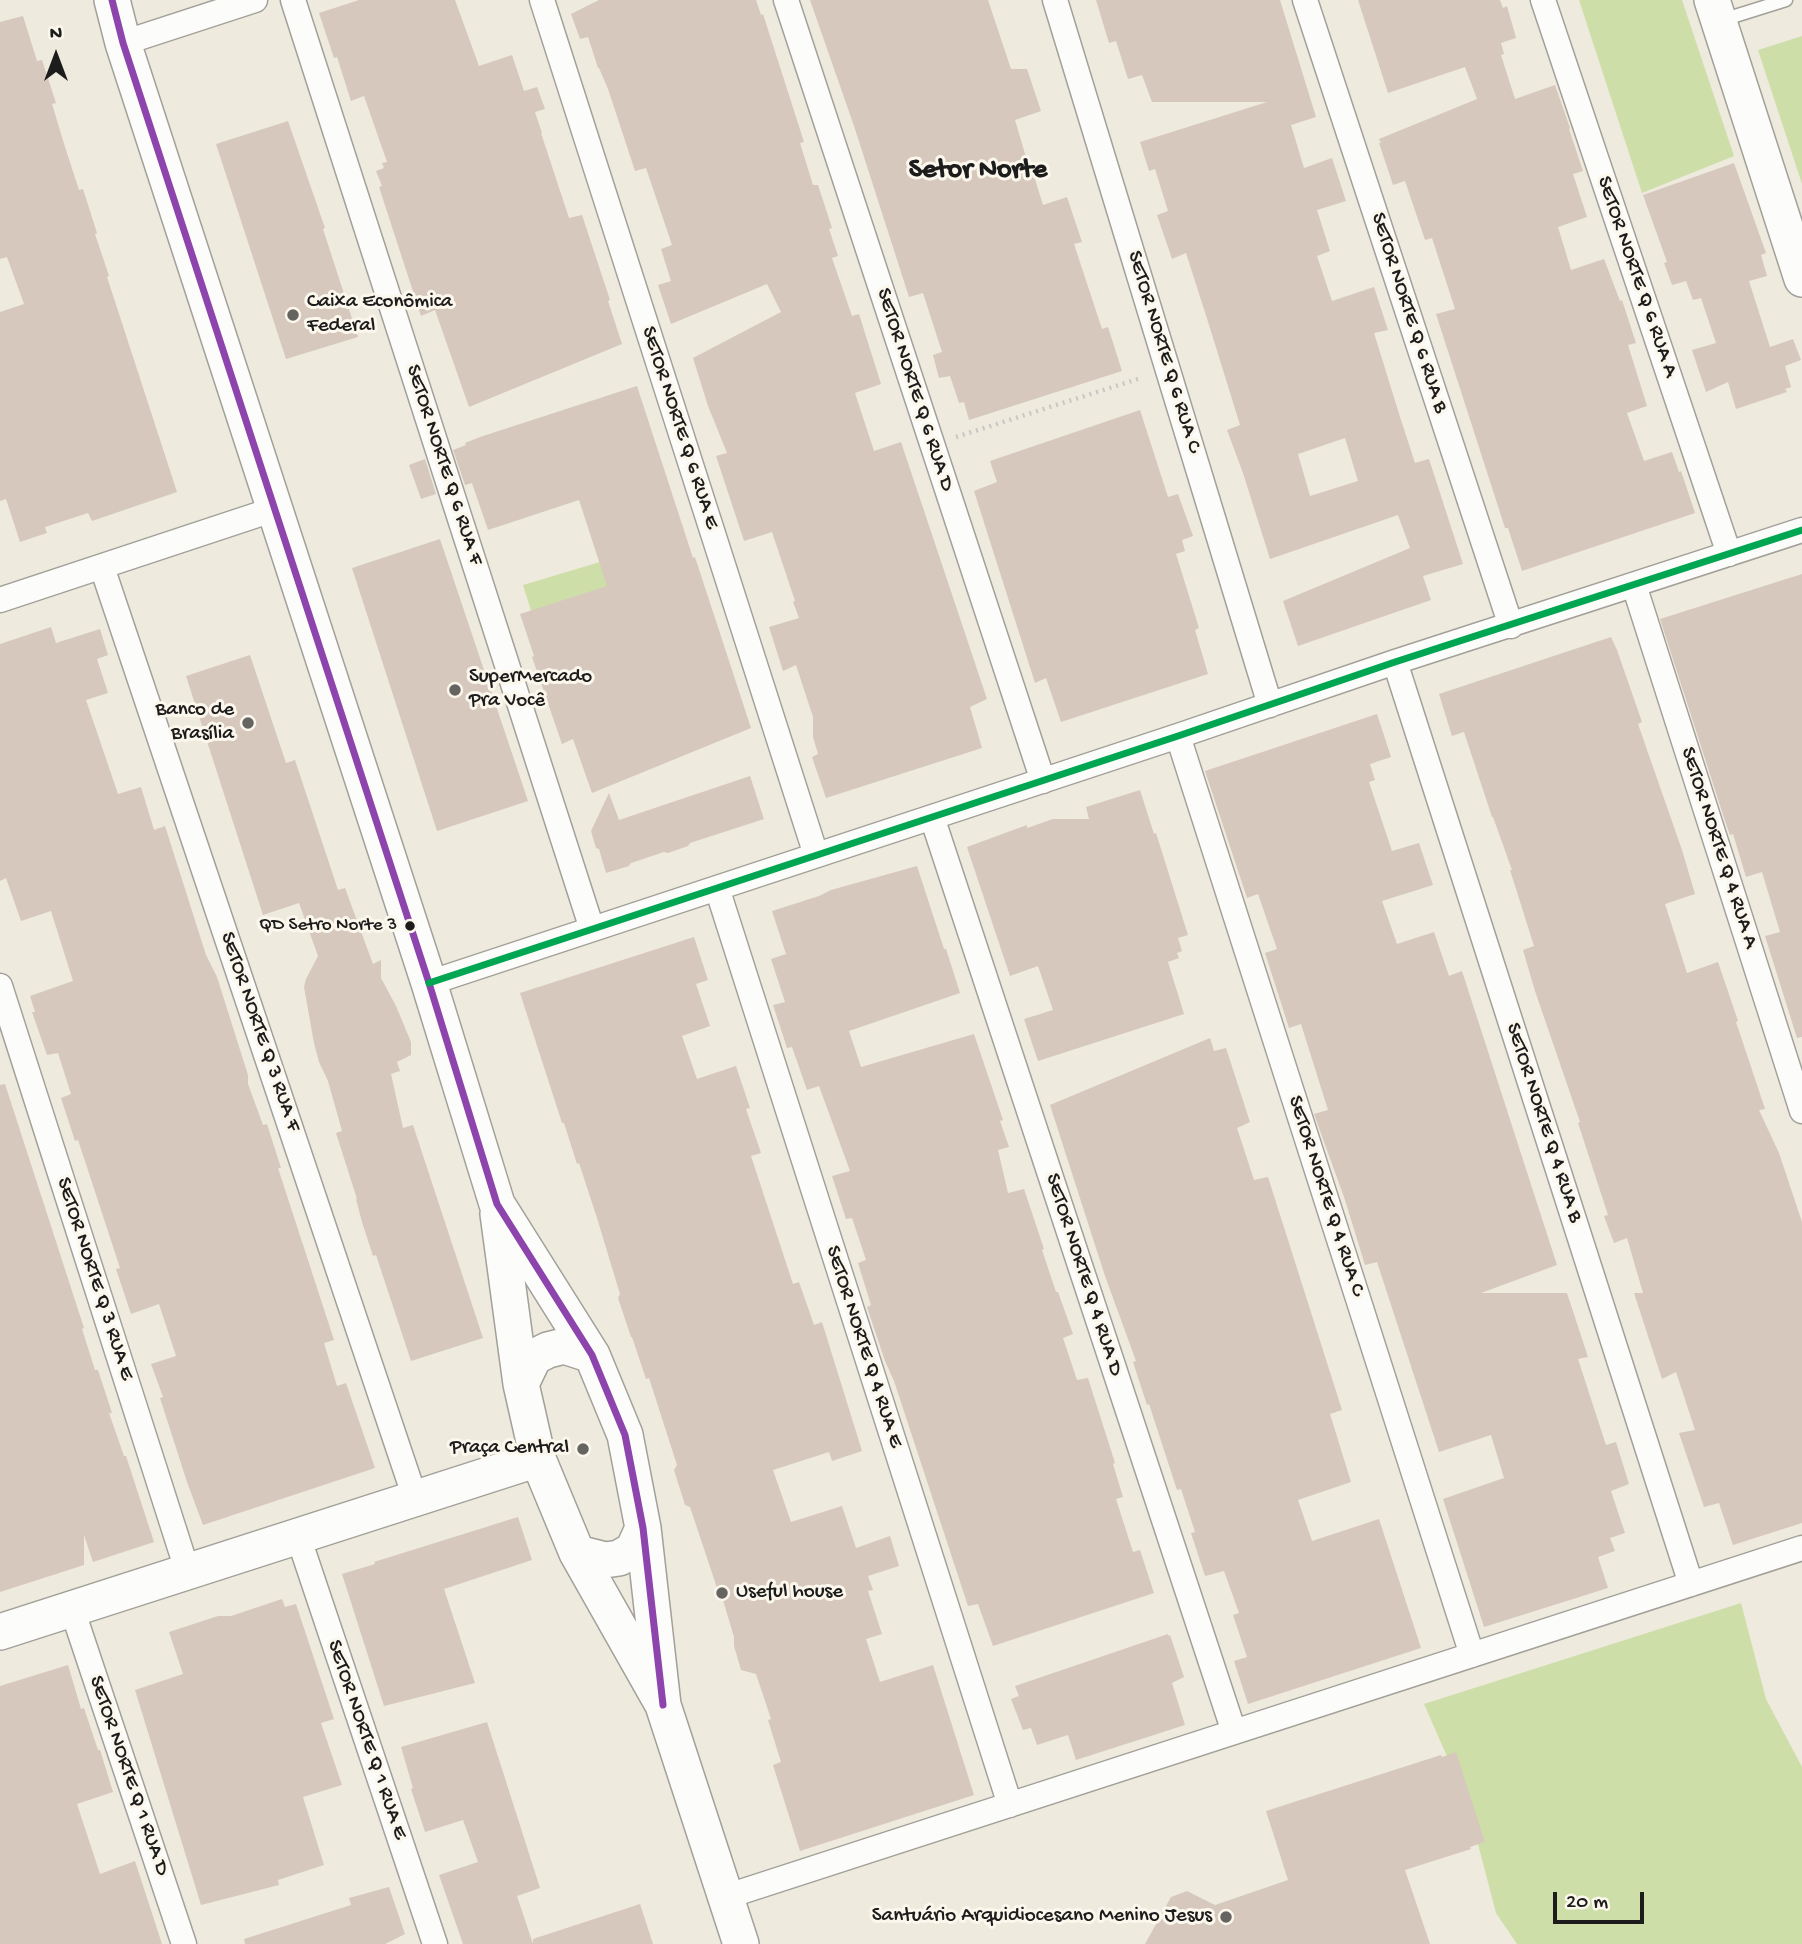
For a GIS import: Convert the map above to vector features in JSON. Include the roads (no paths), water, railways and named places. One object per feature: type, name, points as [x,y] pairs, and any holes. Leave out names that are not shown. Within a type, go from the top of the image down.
[{"type":"street","points":[[112,0],[123,43],[429,983],[497,1203],[521,1384],[538,1460],[577,1553],[663,1705]]},
{"type":"street","points":[[123,43],[255,0]]},
{"type":"street","name":"SETOR NORTE Q 6 RUA F","points":[[293,0],[592,929]]},
{"type":"street","name":"SETOR NORTE Q 6 RUA E","points":[[542,0],[816,855]]},
{"type":"street","name":"SETOR NORTE Q 6 RUA D","points":[[786,0],[1043,780]]},
{"type":"street","name":"SETOR NORTE Q 6 RUA C","points":[[1055,0],[1270,705]]},
{"type":"street","name":"SETOR NORTE Q 6 RUA B","points":[[1305,0],[1511,626]]},
{"type":"street","name":"SETOR NORTE Q 6 RUA A","points":[[1543,0],[1729,554]]},
{"type":"street","points":[[1716,11],[1802,279]]},
{"type":"street","points":[[1,598],[275,509]]},
{"type":"street","points":[[429,983],[1395,662],[1802,530]]},
{"type":"street","name":"SETOR NORTE Q 3 RUA F","points":[[102,566],[415,1498]]},
{"type":"street","name":"SETOR NORTE Q 4 RUA A","points":[[1634,586],[1802,1111]]},
{"type":"street","name":"SETOR NORTE Q 4 RUA B","points":[[1395,662],[1691,1584]]},
{"type":"street","name":"SETOR NORTE Q 4 RUA C","points":[[1178,736],[1472,1655]]},
{"type":"street","name":"SETOR NORTE Q 4 RUA D","points":[[932,817],[1234,1732]]},
{"type":"street","name":"SETOR NORTE Q 4 RUA E","points":[[717,888],[1010,1805]]},
{"type":"street","name":"SETOR NORTE Q 3 RUA E","points":[[0,986],[188,1573]]},
{"type":"street","points":[[497,1203],[592,1355],[625,1436],[643,1528],[663,1705],[741,1944]]},
{"type":"street","points":[[521,1384],[534,1357],[548,1350],[564,1346],[592,1355]]},
{"type":"street","points":[[0,1632],[538,1460]]},
{"type":"street","points":[[577,1553],[605,1560],[619,1558],[633,1550],[643,1528]]},
{"type":"street","name":"SETOR NORTE Q 1 RUA E","points":[[298,1536],[435,1944]]},
{"type":"street","points":[[725,1897],[1802,1548]]},
{"type":"street","name":"SETOR NORTE Q 1 RUA D","points":[[72,1609],[184,1944]]},
{"type":"lane","points":[[1716,11],[1786,0]]},
{"type":"place","name":"Caixa Econômica Federal","points":[[293,315]]},
{"type":"place","name":"SuperMercado Pra Você","points":[[455,690]]},
{"type":"place","name":"Banco de Brasília","points":[[248,723]]},
{"type":"place","name":"QD Setro Norte 3","points":[[410,926]]},
{"type":"place","name":"Praça Central","points":[[583,1449]]},
{"type":"place","name":"Useful house","points":[[722,1593]]},
{"type":"place","name":"Santuário Arquidiocesano Menino Jesus","points":[[1226,1917]]},
{"type":"district","name":"Setor Norte","points":[[978,172]]}]
